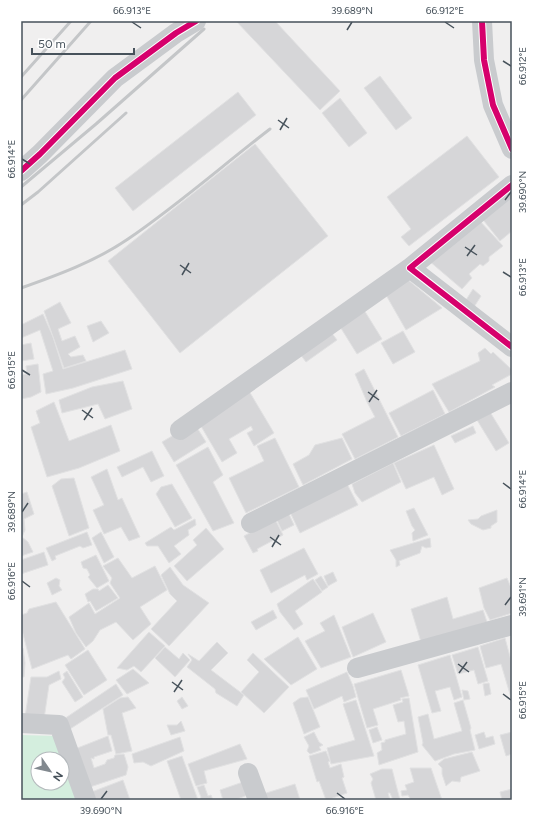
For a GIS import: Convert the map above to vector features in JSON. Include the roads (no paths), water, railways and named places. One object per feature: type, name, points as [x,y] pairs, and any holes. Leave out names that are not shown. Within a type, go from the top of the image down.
[{"type":"street","points":[[21,171],[40,154],[115,78],[176,33],[196,21]]},
{"type":"street","points":[[482,21],[484,60],[493,105],[512,149]]},
{"type":"street","points":[[180,430],[410,268],[512,185]]},
{"type":"street","points":[[410,268],[512,347]]},
{"type":"street","points":[[251,523],[512,392]]},
{"type":"street","points":[[357,668],[512,625]]},
{"type":"street","points":[[21,723],[59,725],[86,800]]},
{"type":"street","points":[[248,772],[258,800]]},
{"type":"railway","points":[[21,77],[71,21]]},
{"type":"railway","points":[[21,100],[91,21]]},
{"type":"railway","points":[[21,187],[96,124],[204,29]]},
{"type":"railway","points":[[21,205],[38,192],[126,113]]},
{"type":"railway","points":[[21,288],[76,267],[116,247],[165,213],[270,129]]}]
